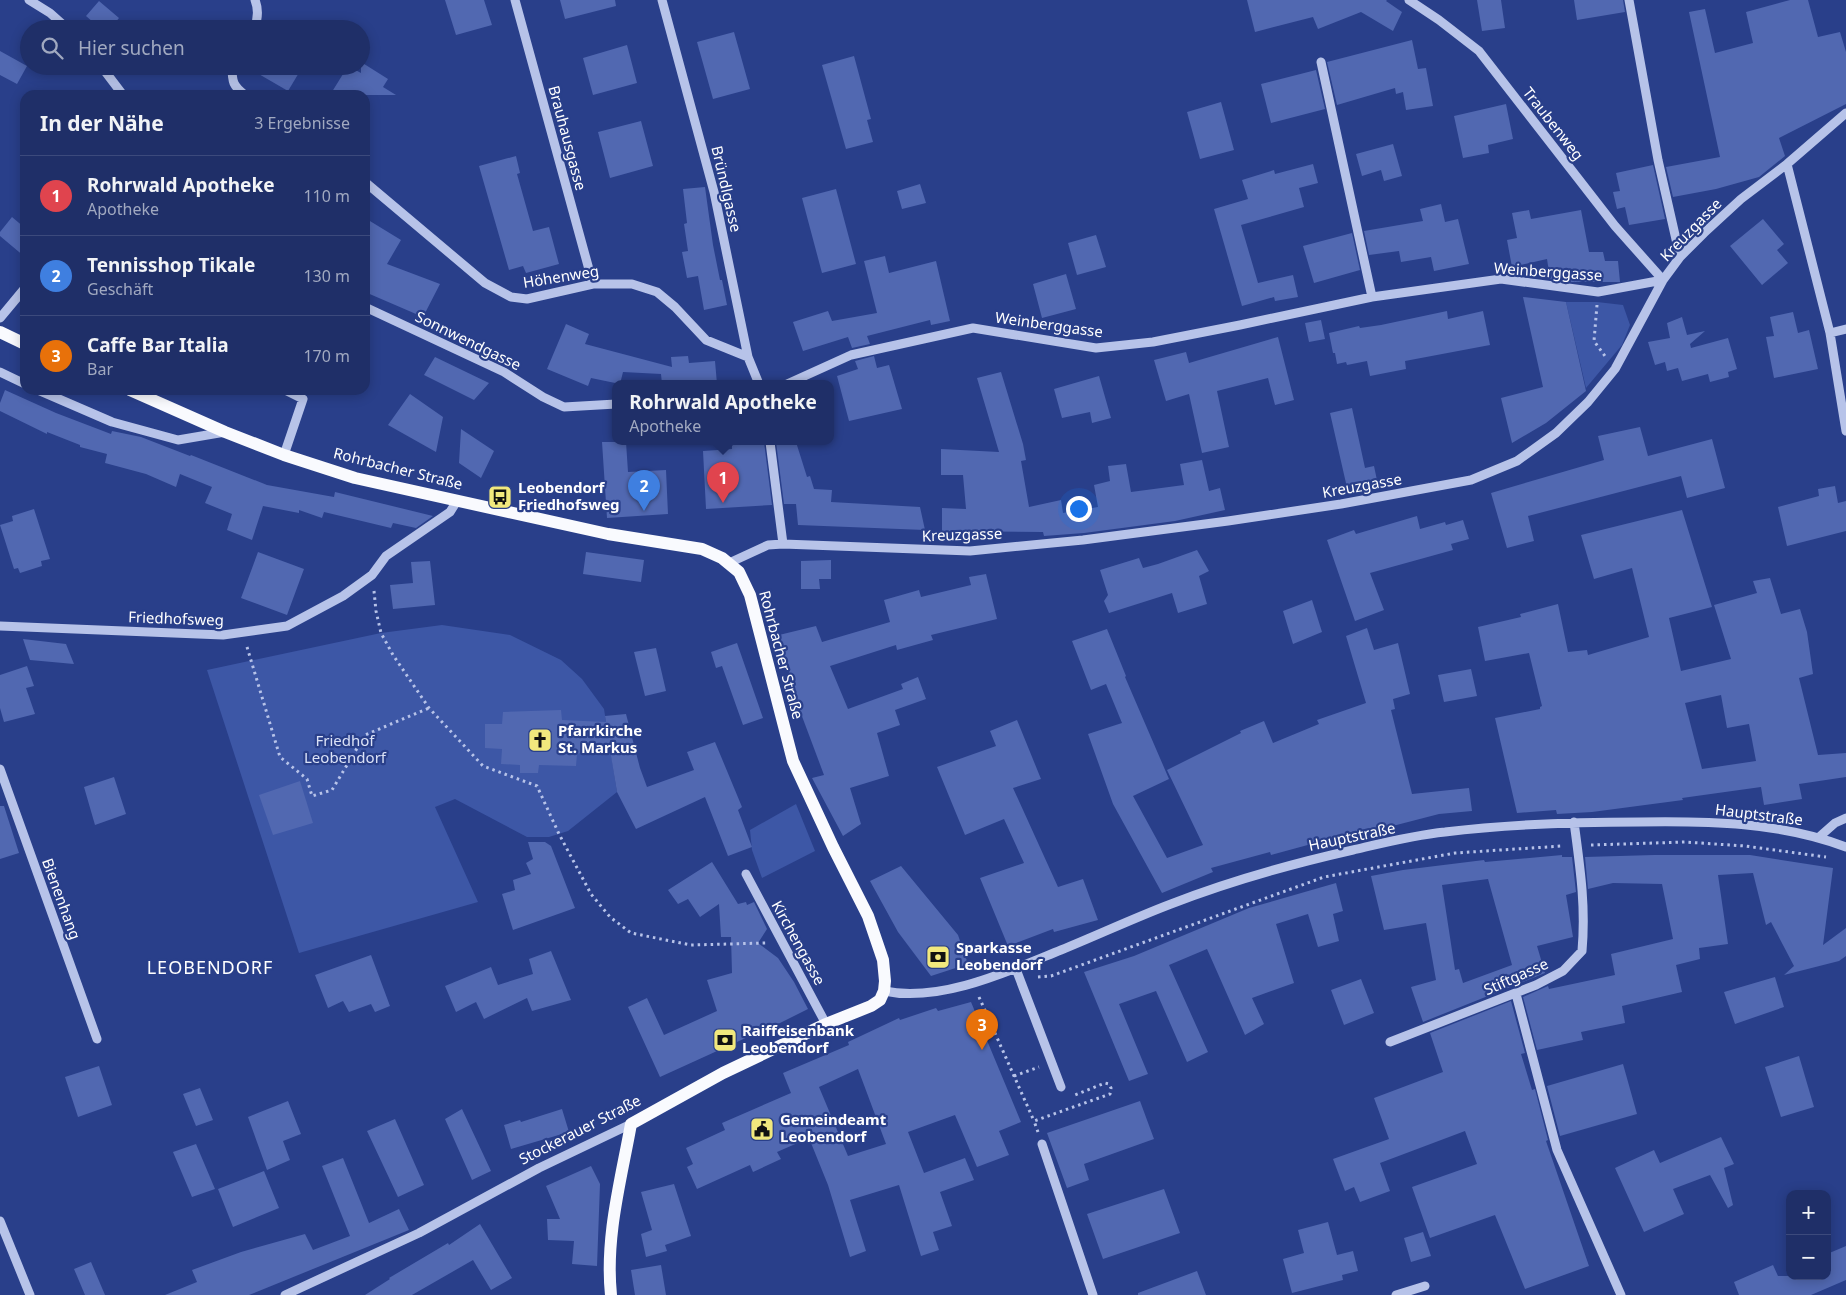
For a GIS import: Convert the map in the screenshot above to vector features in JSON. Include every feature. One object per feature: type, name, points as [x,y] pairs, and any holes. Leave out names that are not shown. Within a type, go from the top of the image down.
[{"type":"main road","points":[[0,332],[20,342]]},
{"type":"main road","name":"Rohrbacher Straße","points":[[141,395],[225,432],[284,455],[355,478],[608,534],[702,549],[729,563],[739,572],[750,595],[793,761],[832,847],[868,916],[882,960],[885,982],[884,991]]},
{"type":"main road","name":"Stockerauer Straße","points":[[631,1124],[723,1073],[826,1024],[875,1004],[880,1000],[884,991]]},
{"type":"main road","points":[[611,1295],[610,1256],[612,1226],[631,1124]]},
{"type":"street","points":[[29,0],[58,20]]},
{"type":"street","points":[[255,0],[258,7],[257,20]]},
{"type":"street","name":"Brauhausgasse","points":[[515,0],[593,284]]},
{"type":"street","name":"Bründlgasse","points":[[662,0],[714,192],[748,357],[757,380]]},
{"type":"street","name":"Traubenweg","points":[[1409,0],[1439,20],[1479,51],[1615,226],[1663,280]]},
{"type":"street","points":[[1629,0],[1658,160],[1680,257]]},
{"type":"street","points":[[1321,62],[1372,296]]},
{"type":"street","points":[[108,75],[119,90]]},
{"type":"street","points":[[232,75],[236,88],[239,90]]},
{"type":"street","name":"Kreuzgasse","points":[[729,563],[768,545],[782,544],[970,551],[1083,540],[1341,504],[1471,480],[1517,461],[1556,433],[1588,402],[1615,369],[1663,280],[1680,257],[1741,199],[1787,164],[1846,113]]},
{"type":"street","points":[[1787,164],[1830,333],[1846,432]]},
{"type":"street","name":"Höhenweg","points":[[370,186],[486,283],[511,297],[527,299],[593,284],[632,284],[657,292],[675,307],[706,340],[748,357]]},
{"type":"street","name":"Weinberggasse","points":[[797,380],[850,355],[973,328],[1096,348],[1153,342],[1372,296],[1501,279],[1598,292],[1663,280]]},
{"type":"street","points":[[0,318],[20,294]]},
{"type":"street","name":"Sonnwendgasse","points":[[370,309],[504,372],[542,398],[564,406],[612,404]]},
{"type":"street","points":[[1830,333],[1846,329]]},
{"type":"street","points":[[0,372],[20,382]]},
{"type":"street","points":[[50,395],[112,422],[178,440],[225,432]]},
{"type":"street","points":[[284,455],[303,398],[296,395]]},
{"type":"street","points":[[770,445],[782,544]]},
{"type":"street","name":"Friedhofsweg","points":[[0,626],[223,635],[287,626],[344,596],[372,575],[386,556],[450,512],[457,500]]},
{"type":"street","name":"Bienenhang","points":[[0,769],[97,1039]]},
{"type":"street","points":[[1818,838],[1836,823],[1846,818]]},
{"type":"street","name":"Hauptstraße","points":[[884,991],[926,993],[972,983],[1016,969],[1171,904],[1237,880],[1297,863],[1375,845],[1445,832],[1574,822],[1686,822],[1737,824],[1784,829],[1846,847]]},
{"type":"street","name":"Stiftgasse","points":[[1390,1042],[1536,986],[1563,970],[1582,951],[1585,921],[1574,822]]},
{"type":"street","name":"Kirchengasse","points":[[746,874],[826,1024]]},
{"type":"street","points":[[1016,969],[1061,1087]]},
{"type":"street","points":[[1516,994],[1557,1150],[1621,1295]]},
{"type":"street","name":"Stockerauer Straße","points":[[285,1295],[419,1233],[539,1168],[631,1124]]},
{"type":"street","points":[[1042,1144],[1093,1295]]},
{"type":"street","points":[[0,1221],[30,1295]]},
{"type":"street","points":[[1396,1295],[1425,1286]]},
{"type":"path","points":[[1598,292],[1594,341],[1615,369]]},
{"type":"path","points":[[372,575],[376,611],[381,633],[393,655],[429,708],[482,766],[537,786],[559,834],[591,894],[610,917],[631,933],[691,945],[781,942]]},
{"type":"path","points":[[242,632],[280,757],[307,779],[312,796],[332,790],[365,735],[429,708]]},
{"type":"path","points":[[1020,979],[1050,976],[1324,877],[1455,853],[1577,845],[1685,842],[1745,846],[1822,858],[1830,856]]},
{"type":"path","points":[[972,983],[1034,1121],[1042,1144]]},
{"type":"path","points":[[1014,1076],[1051,1062]]},
{"type":"path","points":[[1034,1121],[1110,1094],[1111,1091],[1109,1084],[1105,1083],[1068,1097],[1064,1095],[1061,1087]]},
{"type":"green space","points":[[1566,302],[1597,302],[1623,305],[1630,325],[1622,345],[1586,388]]},
{"type":"green space","name":"Friedhof Leobendorf","points":[[442,625],[510,635],[561,660],[582,679],[604,709],[617,792],[568,831],[549,837],[527,837],[455,799],[435,807],[478,902],[299,953],[207,670],[381,633]]},
{"type":"green space","points":[[796,804],[815,851],[762,878],[752,850],[750,830]]},
{"type":"building","points":[[445,0],[484,0],[492,25],[456,35]]},
{"type":"building","points":[[560,0],[615,0],[616,6],[565,19]]},
{"type":"building","points":[[1247,0],[1387,0],[1402,12],[1393,31],[1361,12],[1318,29],[1313,17],[1255,32]]},
{"type":"building","points":[[1477,0],[1501,0],[1505,28],[1482,31]]},
{"type":"building","points":[[1574,0],[1623,0],[1625,12],[1577,20]]},
{"type":"building","points":[[1790,0],[1808,0],[1818,37],[1840,32],[1846,52],[1846,104],[1779,138],[1785,156],[1759,177],[1716,189],[1673,197],[1666,167],[1720,157],[1689,12],[1705,9],[1715,53],[1753,43],[1746,12]]},
{"type":"building","points":[[99,1],[119,18],[117,20],[91,20],[86,16]]},
{"type":"building","points":[[734,32],[750,89],[713,99],[697,42]]},
{"type":"building","points":[[1412,40],[1418,69],[1426,68],[1433,106],[1406,110],[1403,92],[1396,94],[1395,88],[1337,105],[1327,62]]},
{"type":"building","points":[[627,45],[637,83],[593,95],[583,58]]},
{"type":"building","points":[[0,51],[20,62],[20,75],[22,75],[17,84],[0,75]]},
{"type":"building","points":[[854,56],[871,119],[867,120],[873,142],[846,149],[822,65]]},
{"type":"building","points":[[370,68],[388,79],[383,87],[396,95],[370,95],[370,90],[333,90],[342,75],[370,75]]},
{"type":"building","points":[[1316,70],[1325,109],[1271,123],[1261,84]]},
{"type":"building","points":[[260,75],[298,75],[289,90]]},
{"type":"building","points":[[1221,102],[1234,150],[1200,159],[1187,112]]},
{"type":"building","points":[[1506,104],[1513,139],[1488,145],[1489,153],[1463,158],[1454,116]]},
{"type":"building","points":[[641,121],[653,166],[610,178],[598,132]]},
{"type":"building","points":[[1393,144],[1402,176],[1384,181],[1381,170],[1362,176],[1356,154]]},
{"type":"building","points":[[516,156],[520,173],[517,174],[533,231],[549,227],[559,264],[526,273],[523,266],[509,270],[479,166]]},
{"type":"building","points":[[1313,164],[1318,183],[1299,188],[1304,207],[1241,225],[1258,283],[1293,275],[1298,297],[1275,301],[1274,297],[1242,306],[1214,209],[1248,199],[1242,180],[1274,170],[1275,174]]},
{"type":"building","points":[[1653,165],[1665,219],[1629,225],[1625,207],[1617,209],[1613,192],[1620,191],[1616,173]]},
{"type":"building","points":[[920,184],[926,203],[902,209],[897,191]]},
{"type":"building","points":[[705,187],[713,245],[727,305],[704,310],[698,276],[687,278],[682,252],[688,251],[684,224],[687,223],[683,189]]},
{"type":"building","points":[[836,189],[856,264],[822,273],[802,198]]},
{"type":"building","points":[[1441,204],[1445,222],[1458,219],[1469,264],[1434,271],[1431,257],[1401,262],[1399,251],[1369,255],[1364,231],[1423,221],[1420,209]]},
{"type":"building","points":[[1529,210],[1531,219],[1581,210],[1589,252],[1603,252],[1605,261],[1618,261],[1620,282],[1567,282],[1550,279],[1547,259],[1512,267],[1507,240],[1517,238],[1512,213]]},
{"type":"building","points":[[12,217],[20,224],[20,253],[0,236],[0,232]]},
{"type":"building","points":[[1763,219],[1784,244],[1777,250],[1788,263],[1762,285],[1730,246]]},
{"type":"building","points":[[370,221],[401,240],[387,264],[440,284],[423,317],[370,294]]},
{"type":"building","points":[[1352,233],[1360,270],[1314,283],[1303,246]]},
{"type":"building","points":[[1096,235],[1106,267],[1077,275],[1068,243]]},
{"type":"building","points":[[885,256],[889,273],[936,261],[950,321],[931,325],[930,320],[867,336],[870,344],[852,348],[848,337],[803,351],[793,322],[828,311],[832,321],[877,313],[864,261]]},
{"type":"building","points":[[1066,274],[1076,309],[1042,318],[1033,284]]},
{"type":"building","points":[[1523,297],[1566,302],[1586,391],[1546,423],[1512,443],[1501,398],[1543,387]]},
{"type":"building","points":[[1447,311],[1448,319],[1483,311],[1490,345],[1405,361],[1406,369],[1370,376],[1367,361],[1347,365],[1346,362],[1337,364],[1329,333],[1359,326],[1360,328],[1381,325]]},
{"type":"building","points":[[1793,312],[1798,333],[1809,330],[1818,369],[1774,378],[1766,337],[1774,336],[1770,317]]},
{"type":"building","points":[[1682,317],[1687,335],[1705,331],[1690,344],[1691,348],[1728,338],[1737,369],[1728,372],[1729,377],[1710,382],[1708,374],[1682,381],[1678,368],[1667,371],[1665,362],[1655,365],[1648,342],[1670,338],[1667,323]]},
{"type":"building","points":[[1321,320],[1325,339],[1309,342],[1305,323]]},
{"type":"building","points":[[566,324],[589,334],[585,344],[672,367],[671,357],[688,356],[689,363],[715,361],[717,380],[662,380],[661,374],[623,372],[621,380],[612,380],[612,382],[591,378],[588,386],[547,369]]},
{"type":"building","points":[[1278,337],[1294,400],[1275,405],[1268,378],[1217,391],[1229,447],[1202,453],[1189,394],[1166,401],[1154,360],[1186,352],[1189,363]]},
{"type":"building","points":[[874,356],[877,368],[889,365],[902,409],[849,421],[837,376],[858,369],[855,361]]},
{"type":"building","points":[[435,357],[489,383],[474,400],[424,375]]},
{"type":"building","points":[[1001,372],[1023,444],[1026,460],[1021,461],[1029,507],[1061,500],[1063,513],[1098,507],[1094,485],[1110,481],[1108,466],[1126,464],[1131,492],[1184,485],[1180,464],[1202,460],[1209,491],[1220,488],[1225,510],[1175,521],[1084,533],[1044,536],[1043,532],[942,531],[942,508],[966,509],[963,475],[941,475],[941,449],[999,452],[977,378]]},
{"type":"building","points":[[1099,376],[1111,418],[1092,423],[1090,412],[1062,418],[1054,389]]},
{"type":"building","points":[[5,390],[56,413],[111,434],[112,431],[141,437],[267,485],[334,497],[335,492],[433,516],[416,528],[393,523],[391,528],[324,512],[322,518],[299,510],[299,513],[263,506],[252,540],[227,530],[232,514],[205,503],[212,487],[180,474],[176,487],[146,474],[105,463],[107,454],[80,447],[80,445],[47,432],[47,434],[0,411],[0,403]]},
{"type":"building","points":[[410,394],[443,417],[436,452],[388,425]]},
{"type":"building","points":[[1352,408],[1365,468],[1374,466],[1378,485],[1348,492],[1330,413]]},
{"type":"building","points":[[1640,427],[1648,456],[1712,439],[1725,488],[1687,498],[1681,476],[1528,516],[1534,541],[1507,548],[1491,493],[1604,460],[1598,436]]},
{"type":"building","points":[[461,429],[494,451],[481,478],[459,463]]},
{"type":"building","points":[[602,442],[612,442],[612,445],[626,445],[628,472],[666,470],[668,514],[607,518]]},
{"type":"building","points":[[732,445],[764,445],[772,505],[706,509],[703,451],[732,449]]},
{"type":"building","points":[[776,445],[797,445],[807,477],[810,476],[814,489],[832,490],[831,502],[920,507],[925,530],[798,525],[796,504],[784,504]]},
{"type":"building","points":[[1835,486],[1838,503],[1846,501],[1846,531],[1787,546],[1778,507],[1819,496],[1818,489]]},
{"type":"building","points":[[34,509],[50,559],[41,561],[42,566],[20,573],[18,568],[14,569],[0,525],[13,521],[12,516]]},
{"type":"building","points":[[1682,510],[1712,607],[1669,618],[1681,671],[1731,659],[1714,605],[1757,593],[1753,581],[1770,578],[1781,614],[1800,609],[1807,632],[1813,674],[1799,678],[1818,755],[1846,753],[1846,777],[1799,784],[1802,799],[1764,805],[1761,787],[1592,812],[1557,814],[1556,810],[1517,813],[1495,718],[1540,709],[1542,706],[1529,653],[1485,661],[1478,627],[1521,617],[1520,614],[1558,604],[1568,652],[1587,650],[1588,655],[1649,637],[1632,568],[1594,579],[1581,535]],"holes":[[[1721,695],[1727,728],[1749,724],[1756,761],[1702,769],[1685,703]]]},
{"type":"building","points":[[1417,516],[1420,529],[1445,522],[1446,525],[1463,520],[1469,539],[1451,544],[1453,550],[1370,573],[1384,610],[1355,621],[1327,540],[1354,530],[1356,534]]},
{"type":"building","points":[[1197,550],[1209,571],[1199,576],[1207,604],[1178,613],[1172,593],[1109,613],[1104,601],[1108,595],[1100,570],[1139,558],[1143,568]]},
{"type":"building","points":[[258,552],[304,569],[287,615],[241,598]]},
{"type":"building","points":[[586,552],[644,560],[641,582],[583,574]]},
{"type":"building","points":[[831,560],[831,579],[819,579],[820,589],[801,589],[801,561]]},
{"type":"building","points":[[430,561],[435,605],[393,609],[390,585],[413,583],[411,562]]},
{"type":"building","points":[[986,574],[997,619],[931,635],[933,640],[897,650],[896,645],[830,666],[848,709],[903,689],[901,684],[918,677],[926,699],[895,710],[900,725],[877,733],[889,776],[850,788],[861,824],[843,836],[812,778],[824,775],[797,703],[779,635],[816,626],[822,642],[890,622],[884,600],[919,590],[921,597],[971,585],[969,577]]},
{"type":"building","points":[[1312,600],[1322,632],[1293,644],[1283,611]]},
{"type":"building","points":[[1367,628],[1374,650],[1398,643],[1410,694],[1393,699],[1395,709],[1391,710],[1412,794],[1469,788],[1472,811],[1439,814],[1271,855],[1270,852],[1211,868],[1213,872],[1162,893],[1113,804],[1088,734],[1122,723],[1106,684],[1091,690],[1072,641],[1107,629],[1125,677],[1169,779],[1133,796],[1167,858],[1203,845],[1167,770],[1241,733],[1240,731],[1264,721],[1273,743],[1319,724],[1317,720],[1366,703],[1346,636]]},
{"type":"building","points":[[23,639],[66,644],[74,664],[30,660]]},
{"type":"building","points":[[737,643],[763,718],[743,725],[722,666],[716,668],[711,652]]},
{"type":"building","points":[[656,648],[666,691],[645,696],[634,652]]},
{"type":"building","points":[[27,666],[34,686],[26,688],[35,714],[4,722],[0,708],[0,675]]},
{"type":"building","points":[[1471,669],[1477,696],[1444,702],[1438,675]]},
{"type":"building","points":[[561,710],[562,720],[606,722],[605,716],[626,714],[647,787],[694,770],[687,752],[715,742],[742,807],[738,810],[752,847],[728,856],[705,797],[636,829],[617,792],[609,744],[577,754],[576,766],[539,765],[538,773],[520,773],[520,765],[501,764],[502,749],[485,748],[485,724],[502,724],[503,712]]},
{"type":"building","points":[[1017,720],[1041,779],[1013,788],[1058,887],[1083,879],[1098,920],[1054,932],[1053,929],[1008,946],[980,878],[1024,863],[1004,819],[965,835],[937,767],[996,746],[990,731]]},
{"type":"building","points":[[114,777],[126,814],[95,825],[84,787]]},
{"type":"building","points":[[300,781],[313,823],[273,835],[259,795]]},
{"type":"building","points":[[0,806],[4,806],[19,853],[0,859]]},
{"type":"building","points":[[528,842],[545,842],[551,846],[575,908],[513,930],[502,894],[515,890],[513,880],[531,874],[526,863],[533,859]]},
{"type":"building","points":[[1562,855],[1562,857],[1572,857],[1576,892],[1566,895],[1573,937],[1537,946],[1545,973],[1423,1022],[1411,987],[1436,980],[1426,923],[1384,930],[1371,876],[1484,860],[1485,862]],"holes":[[[1488,879],[1512,965],[1463,983],[1459,969],[1455,970],[1442,885]]]},
{"type":"building","points":[[1750,855],[1833,868],[1823,945],[1846,928],[1846,956],[1839,961],[1784,975],[1794,966],[1771,922],[1766,925],[1753,873],[1718,875],[1728,944],[1699,948],[1700,959],[1676,965],[1682,992],[1622,1006],[1625,1023],[1581,1032],[1583,1040],[1537,1050],[1523,997],[1548,986],[1549,989],[1615,975],[1611,954],[1673,939],[1662,884],[1613,883],[1588,889],[1585,857]]},
{"type":"building","points":[[712,862],[738,904],[746,902],[747,905],[754,902],[767,929],[758,943],[778,958],[794,982],[808,1009],[762,1032],[660,1077],[628,1007],[647,998],[664,1035],[717,1011],[707,980],[732,973],[731,937],[721,937],[719,904],[700,917],[688,899],[678,904],[668,890]]},
{"type":"building","points":[[901,866],[958,935],[968,964],[931,976],[898,932],[870,881]]},
{"type":"building","points":[[1336,883],[1343,911],[1333,914],[1339,941],[1318,947],[1308,914],[1276,924],[1294,983],[1252,998],[1264,1024],[1245,1035],[1207,949],[1169,965],[1208,1052],[1187,1062],[1156,991],[1119,1004],[1148,1074],[1129,1081],[1084,972],[1134,956],[1249,908]]},
{"type":"building","points":[[551,951],[571,1000],[532,1011],[527,998],[484,1019],[476,1002],[456,1012],[445,986],[491,967],[498,985],[533,974],[529,959]]},
{"type":"building","points":[[371,955],[390,1006],[375,1012],[371,1004],[349,1012],[343,1001],[328,1008],[315,975]]},
{"type":"building","points":[[1775,977],[1784,1007],[1735,1024],[1724,992]]},
{"type":"building","points":[[1361,979],[1374,1013],[1344,1025],[1331,990]]},
{"type":"building","points":[[1511,1001],[1525,1053],[1521,1054],[1532,1090],[1535,1089],[1548,1140],[1546,1141],[1589,1266],[1525,1289],[1495,1215],[1430,1238],[1412,1187],[1477,1164],[1465,1131],[1380,1163],[1390,1191],[1360,1202],[1354,1187],[1345,1191],[1333,1159],[1389,1139],[1374,1098],[1443,1072],[1430,1033]]},
{"type":"building","points":[[971,1002],[1021,1122],[999,1131],[1009,1155],[977,1167],[955,1115],[908,1132],[924,1173],[965,1158],[974,1180],[940,1192],[952,1226],[933,1232],[939,1250],[921,1256],[899,1185],[850,1200],[866,1251],[850,1257],[828,1185],[809,1138],[777,1152],[781,1159],[753,1172],[750,1165],[697,1189],[687,1167],[693,1164],[686,1148],[725,1130],[722,1123],[791,1093],[783,1073],[849,1045],[848,1042],[899,1018],[900,1020],[936,1008],[938,1011]],"holes":[[[858,1069],[886,1144],[848,1156],[819,1087]]]},
{"type":"building","points":[[1799,1056],[1814,1107],[1781,1117],[1765,1067]]},
{"type":"building","points":[[1623,1064],[1637,1114],[1560,1136],[1547,1086]]},
{"type":"building","points":[[99,1066],[112,1105],[78,1117],[65,1077]]},
{"type":"building","points":[[200,1088],[213,1120],[196,1126],[183,1094]]},
{"type":"building","points":[[288,1101],[301,1134],[283,1141],[290,1160],[267,1170],[248,1117]]},
{"type":"building","points":[[1140,1101],[1154,1139],[1084,1164],[1089,1180],[1067,1188],[1047,1133]]},
{"type":"building","points":[[462,1109],[491,1171],[472,1180],[445,1119]]},
{"type":"building","points":[[562,1109],[569,1132],[511,1149],[504,1125],[520,1120],[521,1122]]},
{"type":"building","points":[[395,1119],[424,1185],[398,1197],[367,1131]]},
{"type":"building","points":[[1721,1137],[1734,1164],[1724,1168],[1733,1205],[1728,1208],[1710,1175],[1673,1189],[1684,1214],[1644,1232],[1615,1168],[1654,1150],[1660,1163]]},
{"type":"building","points":[[196,1144],[215,1189],[192,1197],[173,1152]]},
{"type":"building","points":[[343,1158],[369,1223],[399,1209],[409,1230],[249,1295],[165,1295],[197,1282],[192,1270],[241,1252],[305,1234],[313,1250],[350,1236],[322,1166]]},
{"type":"building","points":[[591,1166],[600,1184],[597,1266],[572,1264],[574,1241],[548,1240],[547,1219],[560,1219],[546,1186]]},
{"type":"building","points":[[264,1171],[279,1208],[233,1227],[218,1189]]},
{"type":"building","points":[[674,1184],[691,1236],[665,1245],[667,1251],[646,1257],[641,1234],[652,1230],[641,1192]]},
{"type":"building","points":[[1164,1189],[1180,1233],[1103,1259],[1087,1214]]},
{"type":"building","points":[[1328,1222],[1337,1255],[1353,1251],[1358,1271],[1342,1275],[1343,1280],[1292,1293],[1283,1259],[1304,1253],[1298,1230]]},
{"type":"building","points":[[480,1224],[512,1278],[491,1290],[473,1260],[412,1295],[365,1295],[389,1278],[448,1243],[449,1245]]},
{"type":"building","points":[[1423,1232],[1431,1256],[1411,1262],[1404,1238]]},
{"type":"building","points":[[1846,1246],[1846,1280],[1811,1295],[1739,1295],[1734,1282],[1773,1265],[1778,1276],[1786,1276],[1786,1280],[1831,1280],[1831,1252]]},
{"type":"building","points":[[91,1262],[105,1295],[85,1295],[74,1269]]},
{"type":"building","points":[[661,1265],[666,1295],[635,1295],[631,1270]]},
{"type":"building","points":[[1197,1271],[1206,1295],[1138,1295],[1138,1293]]},
{"type":"place","name":"Leobendorf Friedhofsweg","points":[[500,497]]},
{"type":"place","name":"Rohrwald Apotheke","points":[[723,503]]},
{"type":"place","name":"Tennisshop Tikale","points":[[644,511]]},
{"type":"place","name":"Pfarrkirche St. Markus","points":[[540,740]]},
{"type":"place","name":"Sparkasse Leobendorf","points":[[938,957]]},
{"type":"place","name":"Raiffeisenbank Leobendorf","points":[[725,1040]]},
{"type":"place","name":"Caffe Bar Italia","points":[[982,1050]]},
{"type":"place","name":"Gemeindeamt Leobendorf","points":[[762,1129]]},
{"type":"district","name":"LEOBENDORF","points":[[210,968]]}]
